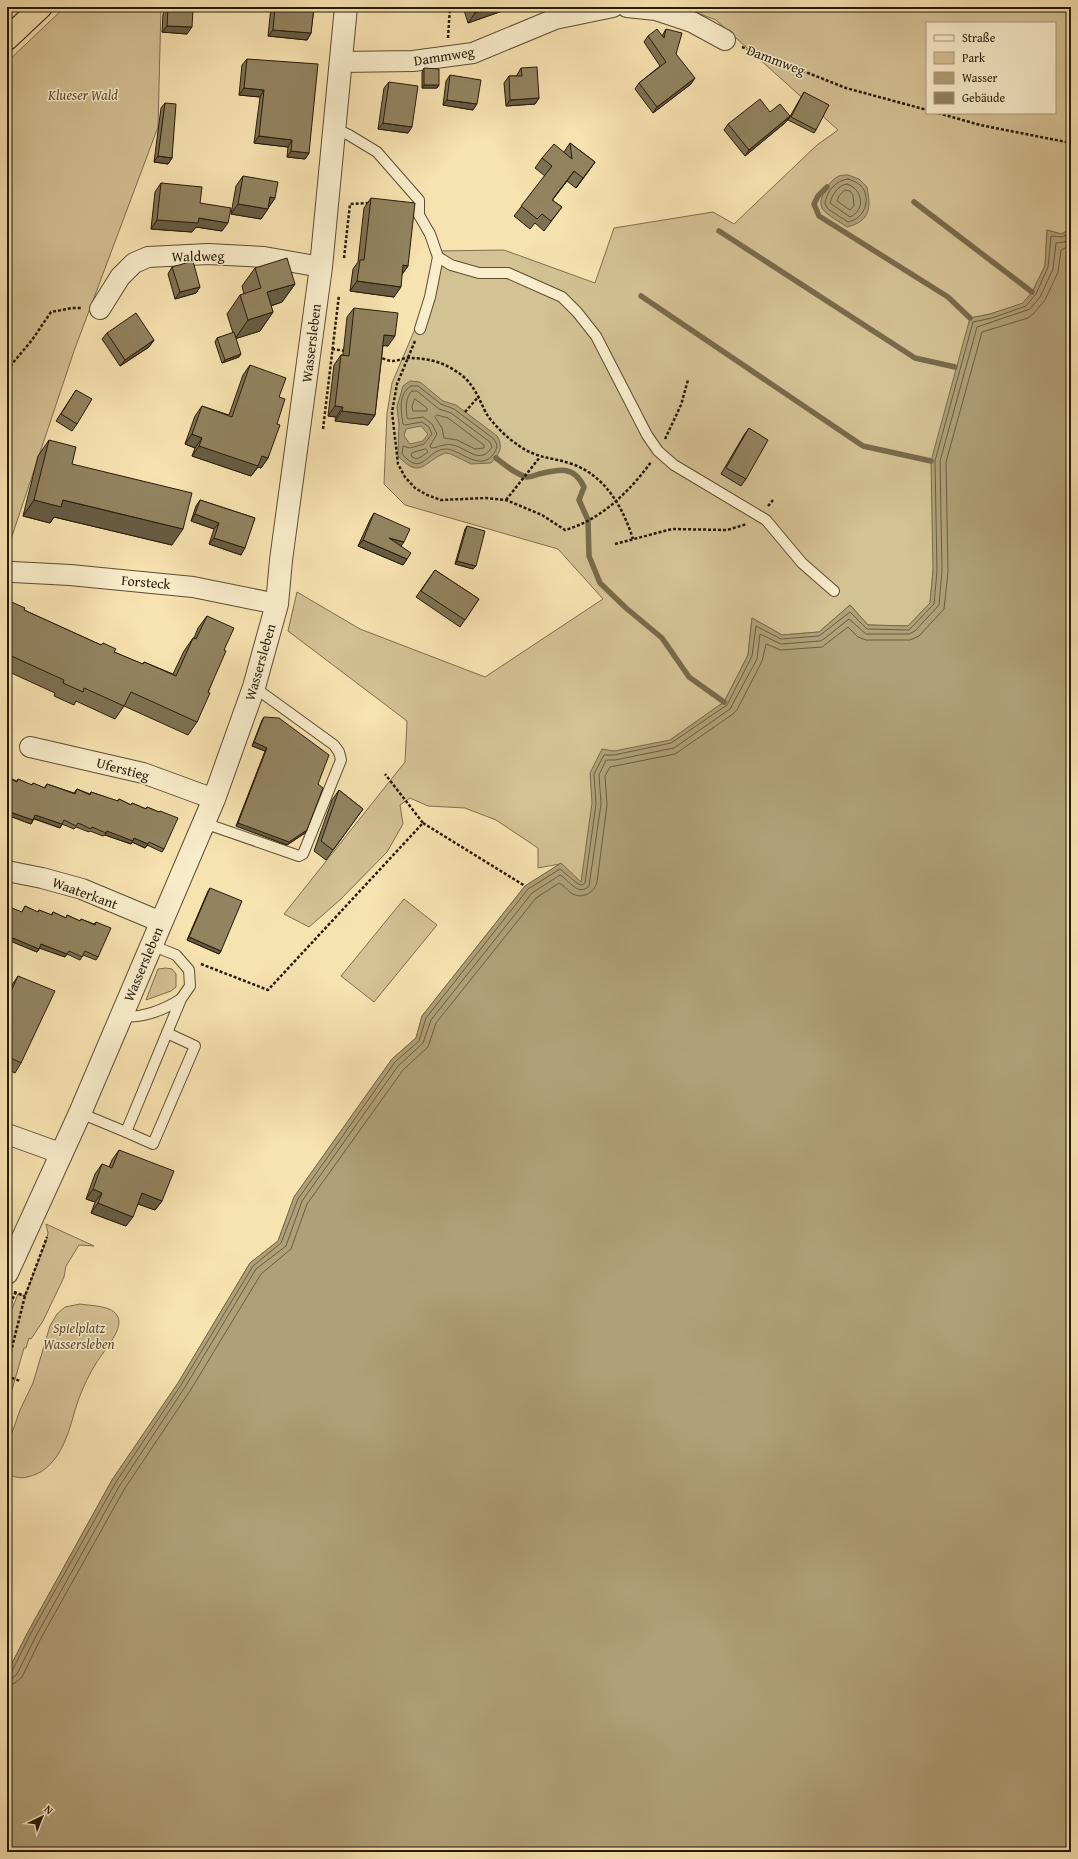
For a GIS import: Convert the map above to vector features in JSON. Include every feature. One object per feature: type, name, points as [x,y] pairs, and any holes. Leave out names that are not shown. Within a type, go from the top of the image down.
[{"type":"highway","points":[[7,39],[41,7]]},
{"type":"street","name":"Wassersleben","points":[[13,1284],[60,1153],[80,1113],[214,799],[254,687],[277,604],[281,560],[321,267],[346,7]]},
{"type":"street","name":"Dammweg","points":[[340,62],[413,61],[473,53],[555,19],[613,7]]},
{"type":"street","points":[[627,7],[656,10],[692,22],[725,40]]},
{"type":"street","name":"Waldweg","points":[[100,309],[120,277],[134,263],[148,257],[208,254],[264,257],[321,267]]},
{"type":"street","name":"Forsteck","points":[[13,572],[70,575],[193,587],[277,604]]},
{"type":"street","name":"Uferstieg","points":[[30,747],[143,773],[214,799]]},
{"type":"street","name":"Waaterkant","points":[[7,870],[82,889],[161,922]]},
{"type":"street","points":[[7,1134],[60,1153]]},
{"type":"lane","points":[[334,128],[377,152],[419,200],[419,215],[430,234],[438,257],[430,297],[420,330]]},
{"type":"lane","points":[[438,257],[451,265],[479,273],[508,273],[562,297],[577,312],[596,336],[647,435],[658,451],[674,465],[766,520],[802,563],[834,591]]},
{"type":"lane","points":[[204,823],[299,856],[303,854],[340,760],[339,752],[334,745],[254,687]]},
{"type":"lane","points":[[126,1132],[181,999],[190,986],[189,970],[176,955],[152,945]]},
{"type":"lane","points":[[122,1016],[133,1018],[168,1007],[181,999]]},
{"type":"lane","points":[[80,1113],[153,1144],[195,1046],[167,1033]]},
{"type":"path","points":[[447,57],[450,7]]},
{"type":"path","name":"Dammweg","points":[[725,40],[846,88],[926,110]]},
{"type":"path","points":[[942,114],[980,125],[1071,143]]},
{"type":"path","points":[[343,265],[350,204],[371,203]]},
{"type":"path","points":[[323,429],[340,288]]},
{"type":"path","points":[[7,370],[32,340],[51,312],[72,308],[100,309]]},
{"type":"path","points":[[420,330],[397,384],[392,412],[398,464],[405,477],[421,492],[440,500],[486,498],[506,500],[542,515],[566,530],[580,526],[596,516],[632,485],[658,451],[676,417],[688,380]]},
{"type":"path","points":[[332,349],[348,351]]},
{"type":"path","points":[[370,353],[392,361],[407,358],[437,361],[454,370],[468,381],[479,396],[487,414],[518,445],[540,457],[572,464],[589,472],[604,483],[624,515],[633,540]]},
{"type":"path","points":[[464,412],[479,396]]},
{"type":"path","points":[[506,500],[540,457]]},
{"type":"path","points":[[615,544],[672,529],[728,530],[743,526],[760,516]]},
{"type":"path","points":[[384,774],[423,823],[526,886]]},
{"type":"path","points":[[176,955],[268,990],[423,823]]},
{"type":"path","points":[[7,1367],[25,1296],[48,1234]]},
{"type":"path","points":[[13,1284],[25,1296]]},
{"type":"path","points":[[7,1313],[13,1284]]},
{"type":"path","points":[[7,1376],[20,1381]]},
{"type":"green space","name":"Klueser Wald","points":[[65,7],[161,7],[158,127],[74,351],[7,551],[7,62]]},
{"type":"green space","points":[[682,7],[1071,7],[1071,229],[1061,234],[1047,230],[1045,266],[1032,292],[1023,304],[990,314],[970,318],[933,571],[930,603],[908,626],[868,625],[850,605],[819,632],[782,635],[752,618],[748,655],[724,702],[670,740],[7,1852],[7,1673],[112,1480],[178,1383],[250,1263],[278,1241],[294,1197],[392,1059],[416,1038],[422,1016],[525,886],[560,864],[538,868],[538,848],[496,820],[465,808],[428,806],[410,798],[400,805],[403,824],[387,852],[341,899],[309,927],[284,914],[405,762],[407,721],[288,631],[297,592],[360,629],[485,677],[603,599],[558,549],[405,505],[384,484],[387,413],[392,383],[415,329],[426,295],[435,251],[504,250],[595,283],[614,228],[713,212],[734,224],[817,145],[838,130],[716,20]]},
{"type":"green space","points":[[404,899],[437,925],[374,1002],[341,976]]},
{"type":"green space","points":[[158,969],[172,969],[176,974],[176,987],[171,991],[146,1000]]},
{"type":"green space","points":[[46,1224],[94,1246],[79,1245],[66,1266],[64,1277],[43,1321],[31,1339],[29,1338],[26,1348],[24,1348],[7,1407],[7,1321],[18,1294],[25,1296],[46,1242],[48,1233]]},
{"type":"green space","name":"Spielplatz Wassersleben","points":[[80,1304],[112,1310],[118,1317],[118,1328],[111,1342],[86,1381],[65,1441],[54,1460],[47,1468],[38,1473],[22,1478],[11,1476],[7,1473],[7,1447],[20,1410],[33,1383],[50,1326],[57,1314],[65,1307]]},
{"type":"water","points":[[848,175],[859,179],[867,187],[869,207],[868,212],[861,221],[847,227],[827,214],[822,208],[821,199],[828,185],[835,178]]},
{"type":"water","points":[[1071,229],[1071,1852],[7,1852],[7,1673],[112,1480],[178,1383],[250,1263],[278,1241],[294,1197],[392,1059],[416,1038],[422,1016],[525,886],[561,863],[581,882],[592,803],[590,773],[602,749],[614,751],[670,740],[724,702],[748,655],[752,618],[782,635],[819,632],[850,605],[868,625],[908,626],[930,603],[933,571],[931,461],[970,318],[990,314],[1023,303],[1032,292],[1045,266],[1047,230],[1061,234]]},
{"type":"water","points":[[410,381],[420,382],[443,401],[456,405],[497,436],[500,444],[500,451],[496,457],[491,463],[471,464],[451,454],[445,453],[422,467],[412,467],[406,463],[398,456],[399,424],[397,407],[403,386]],"holes":[[[421,426],[428,434],[423,441],[410,444],[404,436],[406,429]]]},
{"type":"building","points":[[168,7],[193,9],[192,27],[167,26]]},
{"type":"building","points":[[275,7],[314,7],[311,33],[273,30]]},
{"type":"building","points":[[473,7],[492,7],[475,13]]},
{"type":"building","points":[[657,29],[664,38],[666,29],[682,33],[676,54],[695,78],[657,107],[639,83],[666,62],[648,36]]},
{"type":"building","points":[[247,59],[318,64],[309,153],[291,151],[292,140],[259,136],[264,90],[244,88]]},
{"type":"building","points":[[537,67],[539,98],[510,100],[509,76],[522,76],[521,68]]},
{"type":"building","points":[[424,68],[439,69],[439,85],[424,85]]},
{"type":"building","points":[[450,75],[481,80],[477,104],[447,100]]},
{"type":"building","points":[[389,82],[418,86],[412,127],[383,123]]},
{"type":"building","points":[[804,92],[829,105],[816,130],[791,117]]},
{"type":"building","points":[[760,99],[770,112],[780,104],[790,116],[749,150],[728,124]]},
{"type":"building","points":[[165,103],[176,104],[172,158],[158,156]]},
{"type":"building","points":[[570,143],[595,162],[583,178],[574,171],[552,200],[562,207],[551,221],[542,214],[537,219],[521,206],[552,166],[542,158],[554,144],[572,159]]},
{"type":"building","points":[[243,176],[278,182],[275,198],[270,197],[268,209],[238,204]]},
{"type":"building","points":[[161,183],[202,187],[200,203],[231,208],[228,223],[199,218],[198,223],[157,220]]},
{"type":"building","points":[[371,198],[415,203],[408,266],[403,265],[401,287],[357,281],[360,260],[364,260]]},
{"type":"building","points":[[287,258],[295,284],[267,292],[273,312],[248,320],[240,295],[261,288],[255,268]]},
{"type":"building","points":[[193,261],[200,287],[180,292],[172,267]]},
{"type":"building","points":[[354,308],[398,313],[395,336],[384,335],[375,415],[342,411],[343,407],[335,406],[341,355],[349,356]]},
{"type":"building","points":[[136,313],[154,340],[125,360],[107,333]]},
{"type":"building","points":[[234,332],[241,354],[225,360],[217,338]]},
{"type":"building","points":[[250,365],[286,378],[279,397],[285,399],[277,424],[280,425],[268,458],[262,456],[258,466],[199,446],[202,438],[192,434],[202,406],[232,417]]},
{"type":"building","points":[[76,390],[92,399],[77,424],[61,414]]},
{"type":"building","points":[[749,428],[768,440],[746,479],[726,468]]},
{"type":"building","points":[[49,440],[76,447],[72,464],[192,493],[183,529],[63,500],[61,507],[34,500]]},
{"type":"building","points":[[200,500],[255,518],[245,548],[214,538],[219,523],[195,514]]},
{"type":"building","points":[[374,513],[410,529],[404,542],[389,538],[411,553],[407,559],[363,540]]},
{"type":"building","points":[[467,526],[485,531],[476,566],[457,561]]},
{"type":"building","points":[[435,570],[479,599],[465,620],[421,591]]},
{"type":"building","points":[[7,600],[25,608],[24,610],[101,645],[103,643],[116,649],[114,652],[143,664],[144,662],[176,676],[193,638],[196,639],[207,616],[234,628],[224,650],[226,651],[208,692],[210,693],[197,722],[131,692],[124,706],[84,688],[83,692],[63,683],[64,680],[7,654]]},
{"type":"building","points":[[264,717],[279,718],[329,755],[318,784],[323,788],[307,830],[289,842],[238,823],[267,748],[254,742]]},
{"type":"building","points":[[7,777],[17,782],[18,779],[32,785],[33,783],[45,788],[47,784],[75,794],[77,789],[90,795],[91,792],[118,801],[119,799],[131,805],[132,803],[146,809],[147,807],[178,818],[164,849],[149,842],[148,844],[134,838],[133,841],[107,831],[106,833],[92,827],[91,829],[78,823],[76,826],[64,820],[62,824],[35,815],[33,820],[7,811]]},
{"type":"building","points":[[339,790],[363,809],[333,850],[321,841]]},
{"type":"building","points":[[210,888],[242,901],[221,951],[189,937]]},
{"type":"building","points":[[7,906],[22,912],[25,906],[38,912],[39,910],[52,915],[53,912],[66,918],[67,915],[80,921],[81,919],[95,925],[96,922],[111,928],[98,957],[85,951],[82,957],[69,951],[67,954],[41,944],[39,949],[13,938],[9,947],[7,946]]},
{"type":"building","points":[[18,976],[55,991],[21,1063],[7,1056],[7,1000]]},
{"type":"building","points":[[119,1150],[174,1171],[162,1201],[142,1193],[133,1217],[98,1203],[102,1193],[93,1189],[102,1164],[112,1168]]},
{"type":"waterway","points":[[827,187],[818,196],[814,204],[819,216],[948,297],[970,318]]},
{"type":"waterway","points":[[914,202],[1032,292]]},
{"type":"waterway","points":[[719,231],[915,358],[955,367]]},
{"type":"waterway","points":[[641,296],[863,446],[931,461]]},
{"type":"waterway","points":[[496,458],[514,472],[527,477],[559,470],[565,470],[576,475],[584,487],[579,500],[588,520],[589,556],[600,583],[626,608],[662,638],[689,677],[724,702]]}]
